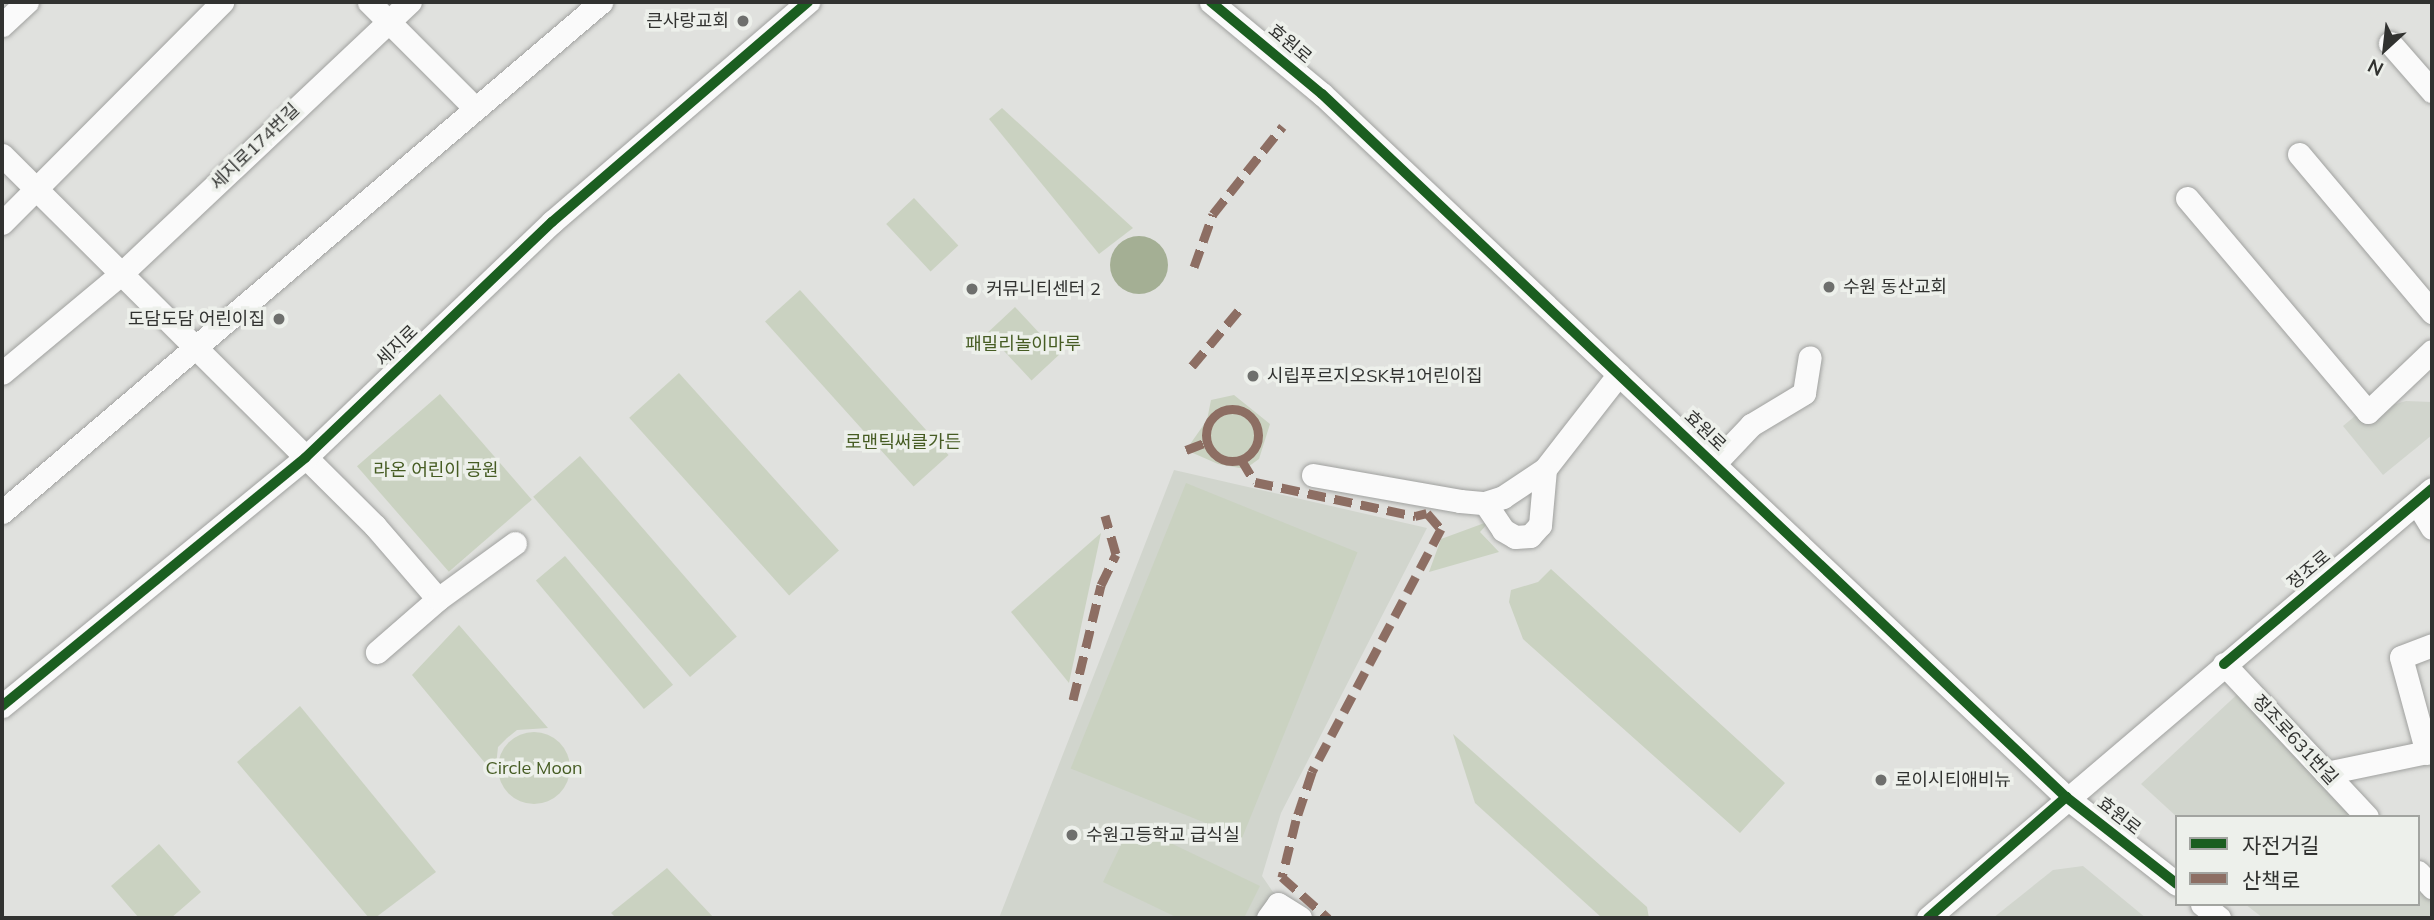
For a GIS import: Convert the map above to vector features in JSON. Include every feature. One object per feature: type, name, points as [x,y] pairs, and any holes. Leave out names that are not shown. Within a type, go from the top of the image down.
[{"type":"street","points":[[2,25],[27,2]]},
{"type":"street","points":[[2,223],[222,2]]},
{"type":"street","points":[[369,2],[474,107]]},
{"type":"street","name":"세지로174번길","points":[[2,373],[121,274],[410,2]]},
{"type":"street","points":[[2,512],[474,107],[601,2]]},
{"type":"street","name":"세지로","points":[[2,706],[305,458],[552,222],[808,2]]},
{"type":"street","name":"효원로","points":[[1211,2],[1322,94],[2066,797],[2175,882]]},
{"type":"street","points":[[2390,43],[2432,91]]},
{"type":"street","points":[[2299,154],[2432,312]]},
{"type":"street","points":[[2,155],[121,274],[196,344],[374,526],[438,599]]},
{"type":"street","points":[[2187,198],[2368,412],[2432,351]]},
{"type":"street","points":[[1714,464],[1751,425],[1804,393],[1810,357]]},
{"type":"street","points":[[1313,475],[1417,496],[1485,503],[1521,488],[1545,469],[1619,374]]},
{"type":"street","points":[[1485,503],[1503,530],[1515,537],[1530,536],[1540,525],[1545,469]]},
{"type":"street","points":[[2427,496],[2432,528]]},
{"type":"street","name":"정조로","points":[[1928,918],[2066,797],[2427,496]]},
{"type":"street","points":[[377,652],[438,599],[516,543]]},
{"type":"street","points":[[2326,773],[2430,752],[2401,657],[2432,645]]},
{"type":"street","name":"정조로631번길","points":[[2224,664],[2365,815]]},
{"type":"street","points":[[2420,874],[2432,887]]},
{"type":"street","points":[[1268,918],[1278,904],[1300,918]]},
{"type":"street","points":[[2204,906],[2219,918]]},
{"type":"shaded area","points":[[1133,236],[1145,236],[1160,244],[1168,259],[1168,271],[1160,286],[1145,294],[1133,294],[1118,286],[1110,271],[1110,259],[1118,244]]},
{"type":"shaded area","points":[[2406,401],[2432,402],[2432,435],[2383,475],[2343,426],[2355,416]]},
{"type":"shaded area","points":[[1174,470],[1427,528],[1281,813],[1262,876],[1273,892],[1313,918],[999,918]]},
{"type":"shaded area","points":[[2243,689],[2358,815],[2175,815],[2141,784]]},
{"type":"shaded area","points":[[2083,866],[2146,918],[1993,918],[2053,870]]},
{"type":"shaded area","points":[[2420,882],[2432,895],[2432,918],[2263,918],[2248,906],[2420,906]]},
{"type":"green space","points":[[1002,108],[1133,228],[1099,254],[989,119]]},
{"type":"green space","points":[[914,198],[958,246],[931,271],[886,224]]},
{"type":"green space","name":"로맨틱써클가든","points":[[800,290],[949,455],[914,486],[765,321]]},
{"type":"green space","name":"패밀리놀이마루","points":[[1015,307],[1059,355],[1032,380],[987,333]]},
{"type":"green space","points":[[679,373],[839,551],[789,595],[629,418]]},
{"type":"green space","name":"라온 어린이 공원","points":[[440,394],[532,500],[449,572],[357,466]]},
{"type":"green space","points":[[1234,395],[1270,424],[1259,459],[1245,469],[1218,464],[1186,450],[1207,420],[1211,400]]},
{"type":"green space","points":[[580,456],[737,636],[690,677],[533,497]]},
{"type":"green space","points":[[1186,483],[1358,552],[1242,838],[1071,769]]},
{"type":"green space","points":[[1490,521],[1480,532],[1499,552],[1429,572],[1441,539]]},
{"type":"green space","points":[[1101,533],[1069,683],[1011,612]]},
{"type":"green space","points":[[565,556],[673,685],[644,709],[536,580]]},
{"type":"green space","points":[[1551,569],[1785,783],[1740,833],[1523,639],[1509,602],[1511,590],[1538,582]]},
{"type":"green space","points":[[459,625],[548,728],[517,730],[507,738],[498,747],[495,775],[412,675]]},
{"type":"green space","points":[[300,706],[436,872],[375,918],[369,918],[237,762]]},
{"type":"green space","name":"Circle Moon","points":[[534,732],[554,738],[564,748],[570,768],[564,788],[554,798],[534,804],[514,798],[504,788],[498,768],[504,748],[514,738]]},
{"type":"green space","points":[[1453,734],[1647,907],[1649,918],[1602,918],[1475,803]]},
{"type":"green space","points":[[1131,824],[1260,886],[1244,918],[1178,918],[1103,882]]},
{"type":"green space","points":[[159,844],[201,892],[171,918],[139,918],[111,886]]},
{"type":"green space","points":[[667,868],[714,918],[616,918],[611,913]]},
{"type":"marked path","points":[[1194,267],[1213,214],[1283,126]]},
{"type":"marked path","points":[[1192,366],[1239,310]]},
{"type":"marked path","points":[[1232,409],[1242,411],[1250,417],[1256,425],[1258,435],[1256,445],[1250,453],[1242,459],[1232,461],[1222,459],[1214,453],[1208,445],[1206,435],[1208,425],[1214,417],[1222,411],[1232,409]]},
{"type":"marked path","points":[[1186,450],[1207,442]]},
{"type":"marked path","points":[[1241,459],[1255,482],[1415,516],[1427,513],[1441,529],[1312,772],[1296,820],[1282,877],[1328,918]]},
{"type":"marked path","points":[[1073,700],[1101,585],[1116,554],[1105,516]]},
{"type":"cycle path","points":[[2,706],[305,458],[552,222],[808,2]]},
{"type":"cycle path","points":[[1211,2],[1322,94],[2066,797],[2175,882]]},
{"type":"cycle path","points":[[2224,664],[2432,489]]},
{"type":"cycle path","points":[[1928,918],[2066,797]]},
{"type":"place","name":"큰사랑교회","points":[[743,21]]},
{"type":"place","name":"수원 동산교회","points":[[1829,287]]},
{"type":"place","name":"커뮤니티센터 2","points":[[972,289]]},
{"type":"place","name":"도담도담 어린이집","points":[[279,319]]},
{"type":"place","name":"시립푸르지오SK뷰1어린이집","points":[[1253,376]]},
{"type":"place","name":"로이시티애비뉴","points":[[1881,780]]},
{"type":"place","name":"수원고등학교 급식실","points":[[1072,835]]}]
